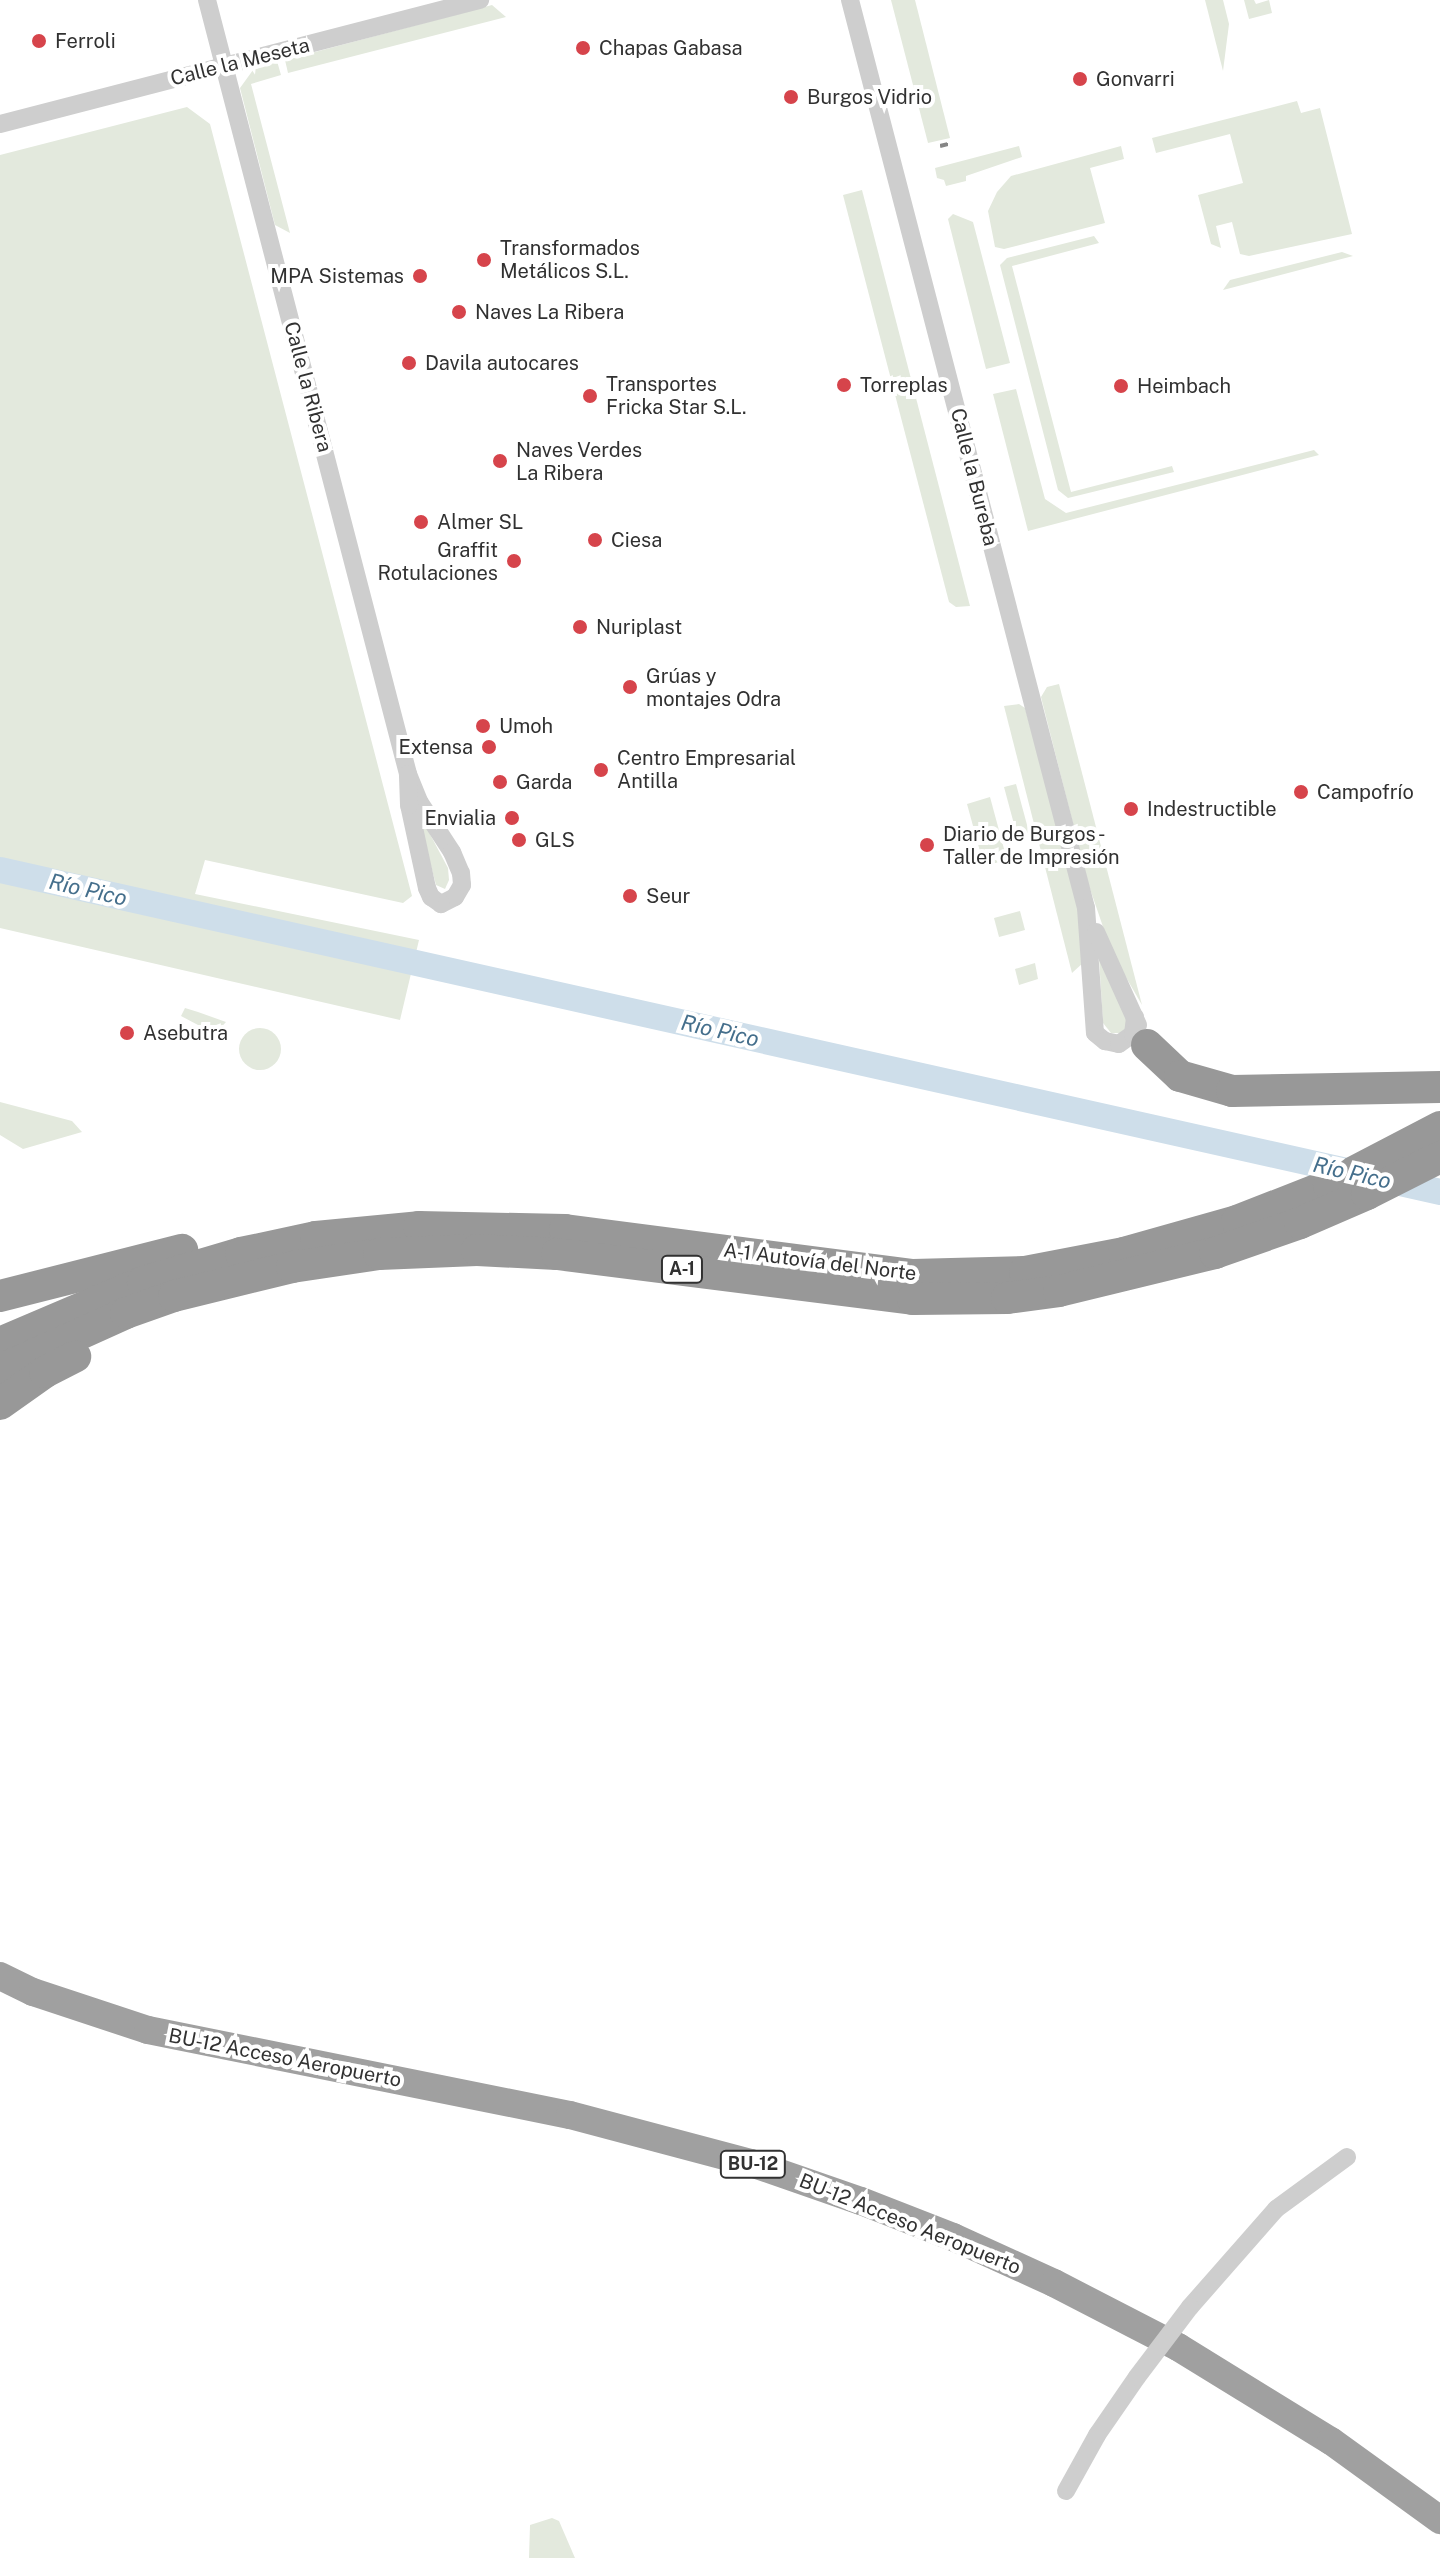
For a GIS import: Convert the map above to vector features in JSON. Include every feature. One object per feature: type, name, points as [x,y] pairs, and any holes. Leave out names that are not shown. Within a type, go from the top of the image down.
[{"type":"highway","points":[[1141,1031],[1180,1076],[1232,1091],[1440,1087]]},
{"type":"highway","name":"A-1 Autovía del Norte","points":[[0,1343],[85,1304],[158,1277],[241,1253],[359,1232],[458,1226],[565,1230],[913,1275],[980,1276],[1025,1272],[1124,1253],[1237,1221],[1329,1185],[1440,1127]]},
{"type":"highway","name":"A-1 Autovía del Norte","points":[[0,1370],[126,1313],[217,1283],[340,1259],[418,1252],[502,1251],[609,1259],[913,1299],[1007,1298],[1097,1283],[1215,1253],[1367,1194],[1429,1163]]},
{"type":"highway","points":[[0,1296],[211,1243],[324,1228],[359,1232]]},
{"type":"highway","points":[[0,1404],[45,1372],[151,1321],[227,1292],[340,1259]]},
{"type":"highway","name":"BU-12 Acceso Aeropuerto","points":[[0,1976],[33,1992],[148,2030],[262,2055],[461,2090],[570,2115],[751,2163],[861,2201],[953,2237],[1054,2283],[1178,2347],[1304,2424],[1440,2520]]},
{"type":"street","name":"Calle la Ribera","points":[[207,0],[408,774],[420,803],[452,852],[461,873],[462,885],[455,897],[441,904],[431,897],[427,888],[409,805],[408,774]]},
{"type":"street","name":"Calle la Meseta","points":[[0,124],[480,0]]},
{"type":"street","name":"Calle la Bureba","points":[[850,0],[1086,908],[1141,1031],[1119,1044],[1105,1041],[1095,1033],[1086,908]]},
{"type":"street","points":[[1066,2491],[1097,2435],[1190,2307],[1276,2209],[1347,2157]]},
{"type":"shaded area","points":[[891,0],[915,0],[950,138],[928,143]]},
{"type":"shaded area","points":[[1205,0],[1223,0],[1229,24],[1223,71]]},
{"type":"shaded area","points":[[1244,0],[1254,0],[1256,4],[1269,0],[1272,13],[1249,19]]},
{"type":"shaded area","points":[[492,5],[506,17],[288,73],[285,60]]},
{"type":"shaded area","points":[[277,61],[281,75],[251,84],[290,233],[275,225],[240,88],[253,70]]},
{"type":"shaded area","points":[[1297,101],[1301,113],[1320,108],[1352,234],[1249,256],[1240,254],[1232,222],[1216,226],[1221,248],[1211,244],[1198,195],[1243,183],[1230,134],[1156,153],[1152,138]]},
{"type":"shaded area","points":[[187,107],[210,124],[412,896],[403,903],[205,860],[195,894],[419,940],[400,1020],[0,928],[0,155]]},
{"type":"shaded area","points":[[1019,146],[1022,157],[966,176],[966,181],[946,186],[944,180],[937,178],[935,168]]},
{"type":"shaded area","points":[[1121,146],[1124,159],[1090,168],[1105,223],[1004,249],[995,247],[988,211],[997,192],[1011,176]]},
{"type":"shaded area","points":[[862,190],[970,606],[956,607],[949,602],[843,195]]},
{"type":"shaded area","points":[[953,214],[973,222],[1010,363],[986,369],[948,219]]},
{"type":"shaded area","points":[[1094,236],[1099,243],[1012,266],[1071,492],[1172,466],[1174,472],[1068,498],[1058,490],[1000,265],[1007,258]]},
{"type":"shaded area","points":[[1342,252],[1353,256],[1223,290],[1230,280]]},
{"type":"shaded area","points":[[1016,389],[1045,499],[1066,513],[1314,450],[1319,455],[1028,531],[993,394]]},
{"type":"shaded area","points":[[1059,684],[1142,1005],[1112,953],[1088,883],[1041,697],[1047,687]]},
{"type":"shaded area","points":[[1019,704],[1025,708],[1080,909],[1084,962],[1072,973],[1004,706]]},
{"type":"shaded area","points":[[1016,784],[1030,836],[1018,839],[1004,787]]},
{"type":"shaded area","points":[[990,797],[1007,860],[984,866],[967,804]]},
{"type":"shaded area","points":[[416,808],[448,868],[449,880],[445,889],[436,885]]},
{"type":"shaded area","points":[[1020,911],[1025,930],[999,937],[994,918]]},
{"type":"shaded area","points":[[1099,957],[1126,1017],[1126,1028],[1120,1033],[1111,1033],[1103,1023]]},
{"type":"shaded area","points":[[1035,963],[1038,979],[1019,985],[1015,969]]},
{"type":"shaded area","points":[[185,1008],[226,1022],[215,1034],[181,1016]]},
{"type":"shaded area","points":[[260,1028],[275,1034],[281,1049],[275,1064],[260,1070],[245,1064],[239,1049],[245,1034]]},
{"type":"shaded area","points":[[0,1102],[72,1121],[82,1132],[23,1149],[0,1135]]},
{"type":"shaded area","points":[[552,2518],[559,2521],[575,2558],[529,2558],[530,2525]]},
{"type":"waterway","name":"Río Pico","points":[[0,870],[1440,1192]]},
{"type":"railway","points":[[940,146],[952,143]]},
{"type":"place","name":"Ferroli","points":[[39,41]]},
{"type":"place","name":"Chapas Gabasa","points":[[583,48]]},
{"type":"place","name":"Gonvarri","points":[[1080,79]]},
{"type":"place","name":"Burgos Vidrio","points":[[791,97]]},
{"type":"place","name":"Transformados Metálicos S.L.","points":[[484,260]]},
{"type":"place","name":"MPA Sistemas","points":[[420,276]]},
{"type":"place","name":"Naves La Ribera","points":[[459,312]]},
{"type":"place","name":"Davila autocares","points":[[409,363]]},
{"type":"place","name":"Torreplas","points":[[844,385]]},
{"type":"place","name":"Heimbach","points":[[1121,386]]},
{"type":"place","name":"Transportes Fricka Star S.L.","points":[[590,396]]},
{"type":"place","name":"Naves Verdes La Ribera","points":[[500,461]]},
{"type":"place","name":"Almer SL","points":[[421,522]]},
{"type":"place","name":"Ciesa","points":[[595,540]]},
{"type":"place","name":"Graffit Rotulaciones","points":[[514,561]]},
{"type":"place","name":"Nuriplast","points":[[580,627]]},
{"type":"place","name":"Grúas y montajes Odra","points":[[630,687]]},
{"type":"place","name":"Umoh","points":[[483,726]]},
{"type":"place","name":"Extensa","points":[[489,747]]},
{"type":"place","name":"Centro Empresarial Antilla","points":[[601,770]]},
{"type":"place","name":"Garda","points":[[500,782]]},
{"type":"place","name":"Campofrío","points":[[1301,792]]},
{"type":"place","name":"Indestructible","points":[[1131,809]]},
{"type":"place","name":"Envialia","points":[[512,818]]},
{"type":"place","name":"GLS","points":[[519,840]]},
{"type":"place","name":"Diario de Burgos - Taller de Impresión","points":[[927,845]]},
{"type":"place","name":"Seur","points":[[630,896]]},
{"type":"place","name":"Asebutra","points":[[127,1033]]}]
